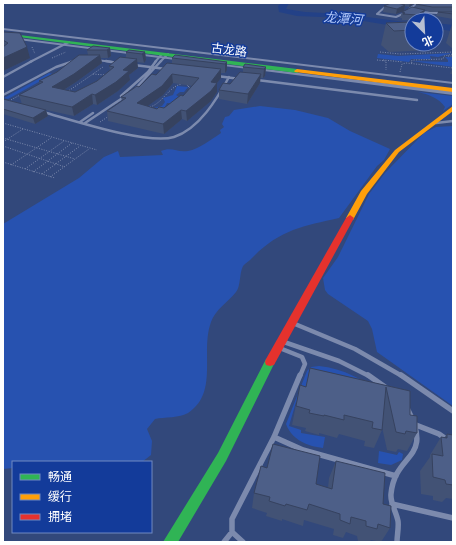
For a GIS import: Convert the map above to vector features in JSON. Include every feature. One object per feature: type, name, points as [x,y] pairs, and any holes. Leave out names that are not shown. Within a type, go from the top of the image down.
[{"type":"main road","name":"古龙路","points":[[3,35],[108,43],[282,64],[453,90]]},
{"type":"main road","name":"古龙路","points":[[3,35],[266,68],[453,86]]},
{"type":"main road","points":[[170,542],[222,457],[364,193],[398,151],[453,108]]},
{"type":"street","points":[[3,29],[30,37]]},
{"type":"street","points":[[360,77],[453,83]]},
{"type":"street","points":[[360,77],[453,93]]},
{"type":"lane","points":[[398,3],[394,6],[385,7],[377,14],[396,17],[413,10],[418,3]]},
{"type":"lane","points":[[406,9],[430,14],[453,14]]},
{"type":"lane","points":[[3,76],[66,44]]},
{"type":"lane","points":[[80,122],[125,94],[151,66],[164,56]]},
{"type":"lane","points":[[84,123],[133,91],[156,67],[164,56]]},
{"type":"lane","points":[[91,60],[124,64]]},
{"type":"lane","points":[[3,95],[60,65],[81,61]]},
{"type":"lane","points":[[130,64],[171,70]]},
{"type":"lane","points":[[212,75],[244,79]]},
{"type":"lane","points":[[40,112],[152,139],[172,138],[187,129],[208,110],[220,94],[229,77]]},
{"type":"lane","points":[[252,80],[417,100]]},
{"type":"lane","points":[[432,123],[453,121]]},
{"type":"lane","points":[[293,324],[346,345],[377,360],[429,393],[453,411]]},
{"type":"lane","points":[[281,345],[320,354],[349,365],[368,374],[389,391]]},
{"type":"lane","points":[[224,542],[232,532],[232,519],[274,437],[305,364],[302,357],[281,345]]},
{"type":"lane","points":[[397,542],[398,523],[392,504],[392,488],[396,476],[419,444],[419,435],[416,425],[403,402]]},
{"type":"lane","points":[[416,425],[439,434],[453,444]]},
{"type":"lane","points":[[274,437],[293,446],[381,470],[396,476]]},
{"type":"lane","points":[[392,504],[453,518]]},
{"type":"lane","points":[[232,532],[243,542]]},
{"type":"path","points":[[30,37],[35,52],[33,57]]},
{"type":"path","points":[[380,52],[400,54],[453,53]]},
{"type":"path","points":[[412,63],[412,60],[441,60],[444,56],[448,56],[453,53]]},
{"type":"path","points":[[448,56],[453,56]]},
{"type":"path","points":[[377,60],[453,68]]},
{"type":"path","points":[[383,60],[386,61],[386,67]]},
{"type":"path","points":[[66,92],[109,62]]},
{"type":"path","points":[[401,69],[402,64],[406,63]]},
{"type":"path","points":[[93,74],[105,74],[104,78]]},
{"type":"path","points":[[180,86],[184,82]]},
{"type":"path","points":[[151,110],[150,108],[156,105],[176,85],[187,86],[190,83]]},
{"type":"path","points":[[186,92],[190,87],[187,86]]},
{"type":"path","points":[[6,103],[22,94]]},
{"type":"path","points":[[4,100],[15,102]]},
{"type":"path","points":[[3,123],[97,150]]},
{"type":"path","points":[[99,123],[106,124]]},
{"type":"path","points":[[3,142],[23,129]]},
{"type":"path","points":[[3,138],[75,160]]},
{"type":"path","points":[[11,165],[52,138]]},
{"type":"path","points":[[25,169],[64,141]]},
{"type":"path","points":[[33,172],[72,143]]},
{"type":"path","points":[[3,146],[65,167]]},
{"type":"path","points":[[42,174],[80,146]]},
{"type":"path","points":[[50,177],[90,148]]},
{"type":"path","points":[[3,162],[55,178]]},
{"type":"shaded area","points":[[452,53],[438,57],[430,56],[431,59],[411,59],[409,62],[377,58],[378,54],[398,56]]},
{"type":"shaded area","points":[[445,57],[453,57],[453,67],[412,61],[448,62]]},
{"type":"shaded area","points":[[49,73],[53,74],[8,99],[4,98]]},
{"type":"shaded area","points":[[177,86],[188,87],[184,92],[180,92],[176,95],[179,97],[175,103],[167,103],[163,111],[154,108],[162,106],[165,102],[163,98],[173,95]]},
{"type":"shaded area","points":[[418,92],[453,96],[453,104],[443,111],[445,107],[437,99]]},
{"type":"shaded area","points":[[260,106],[295,110],[328,118],[350,131],[390,149],[384,160],[377,166],[339,218],[292,230],[282,235],[272,241],[243,266],[238,289],[219,310],[211,322],[207,346],[206,383],[203,395],[197,405],[185,415],[155,419],[147,429],[152,441],[151,455],[143,461],[12,461],[12,468],[3,469],[3,224],[79,178],[104,157],[118,151],[120,157],[163,155],[161,151],[168,149],[188,151],[197,148],[221,133],[220,130],[224,127],[222,124],[225,117],[229,116],[234,110]]},
{"type":"shaded area","points":[[453,126],[453,406],[377,352],[372,329],[368,321],[328,294],[325,290],[323,278],[338,257],[369,194],[385,173],[424,133],[436,127]]},
{"type":"shaded area","points":[[319,366],[345,372],[385,394],[348,396],[307,385],[300,403],[296,402],[289,426],[301,430],[301,433],[325,437],[323,448],[311,446],[296,438],[286,424],[307,371],[311,367]]},
{"type":"shaded area","points":[[379,451],[397,455],[399,452],[403,454],[402,460],[391,465],[378,463]]},
{"type":"building","points":[[391,3],[405,5],[397,9],[384,6]]},
{"type":"building","points":[[453,3],[453,7],[432,7],[416,4]]},
{"type":"building","points":[[412,7],[425,10],[422,12],[402,12]]},
{"type":"building","points":[[444,12],[453,12],[453,14],[444,13]]},
{"type":"building","points":[[404,22],[404,30],[394,31],[386,23]]},
{"type":"building","points":[[3,32],[20,33],[27,47],[3,58],[3,47],[8,43],[3,40]]},
{"type":"building","points":[[93,46],[110,48],[107,50],[87,50]]},
{"type":"building","points":[[129,50],[145,52],[142,54],[126,52]]},
{"type":"building","points":[[79,55],[100,55],[74,74],[52,87],[75,92],[97,81],[114,67],[109,66],[120,57],[137,59],[123,70],[129,71],[116,82],[95,95],[92,94],[72,107],[19,95],[43,82],[39,81],[57,72]]},
{"type":"building","points":[[175,55],[227,62],[225,64],[172,58]]},
{"type":"building","points":[[167,63],[221,69],[211,82],[217,83],[211,91],[186,111],[181,110],[163,124],[107,111],[126,98],[121,97],[137,86],[139,87],[152,74],[156,75]],"holes":[[[172,74],[199,78],[183,96],[181,95],[164,108],[159,107],[157,109],[137,103],[162,86]]]},
{"type":"building","points":[[245,64],[266,67],[264,69],[243,67]]},
{"type":"building","points":[[240,72],[261,74],[248,94],[219,90],[223,83],[230,84]]},
{"type":"building","points":[[3,99],[46,110],[33,118],[3,109]]},
{"type":"building","points":[[310,368],[410,391],[410,415],[417,416],[417,433],[406,431],[405,434],[396,432],[386,387],[382,430],[372,428],[373,422],[344,415],[344,420],[309,413],[310,410],[296,406],[300,385],[306,387]]},
{"type":"building","points":[[447,434],[453,435],[453,485],[446,484],[445,480],[433,477],[432,454],[443,456],[441,437],[447,438]]},
{"type":"building","points":[[273,444],[320,456],[316,484],[332,489],[336,461],[385,473],[383,504],[391,506],[390,528],[378,524],[377,529],[366,526],[366,521],[351,517],[350,524],[340,520],[340,514],[309,504],[307,510],[286,504],[285,506],[269,501],[270,497],[254,493],[261,466],[267,468]]},
{"type":"waterway","name":"龙潭河","points":[[285,3],[282,6],[282,10],[297,14],[337,15],[404,25]]},
{"type":"waterway","name":"龙潭河","points":[[444,27],[453,28]]},
{"type":"traffic: fast","points":[[3,34],[297,71]]},
{"type":"traffic: fast","points":[[170,542],[222,457],[270,362]]},
{"type":"traffic: slow","points":[[297,71],[453,90]]},
{"type":"traffic: slow","points":[[350,218],[364,193],[397,151],[453,108]]},
{"type":"traffic: jam","points":[[270,362],[350,218]]}]
